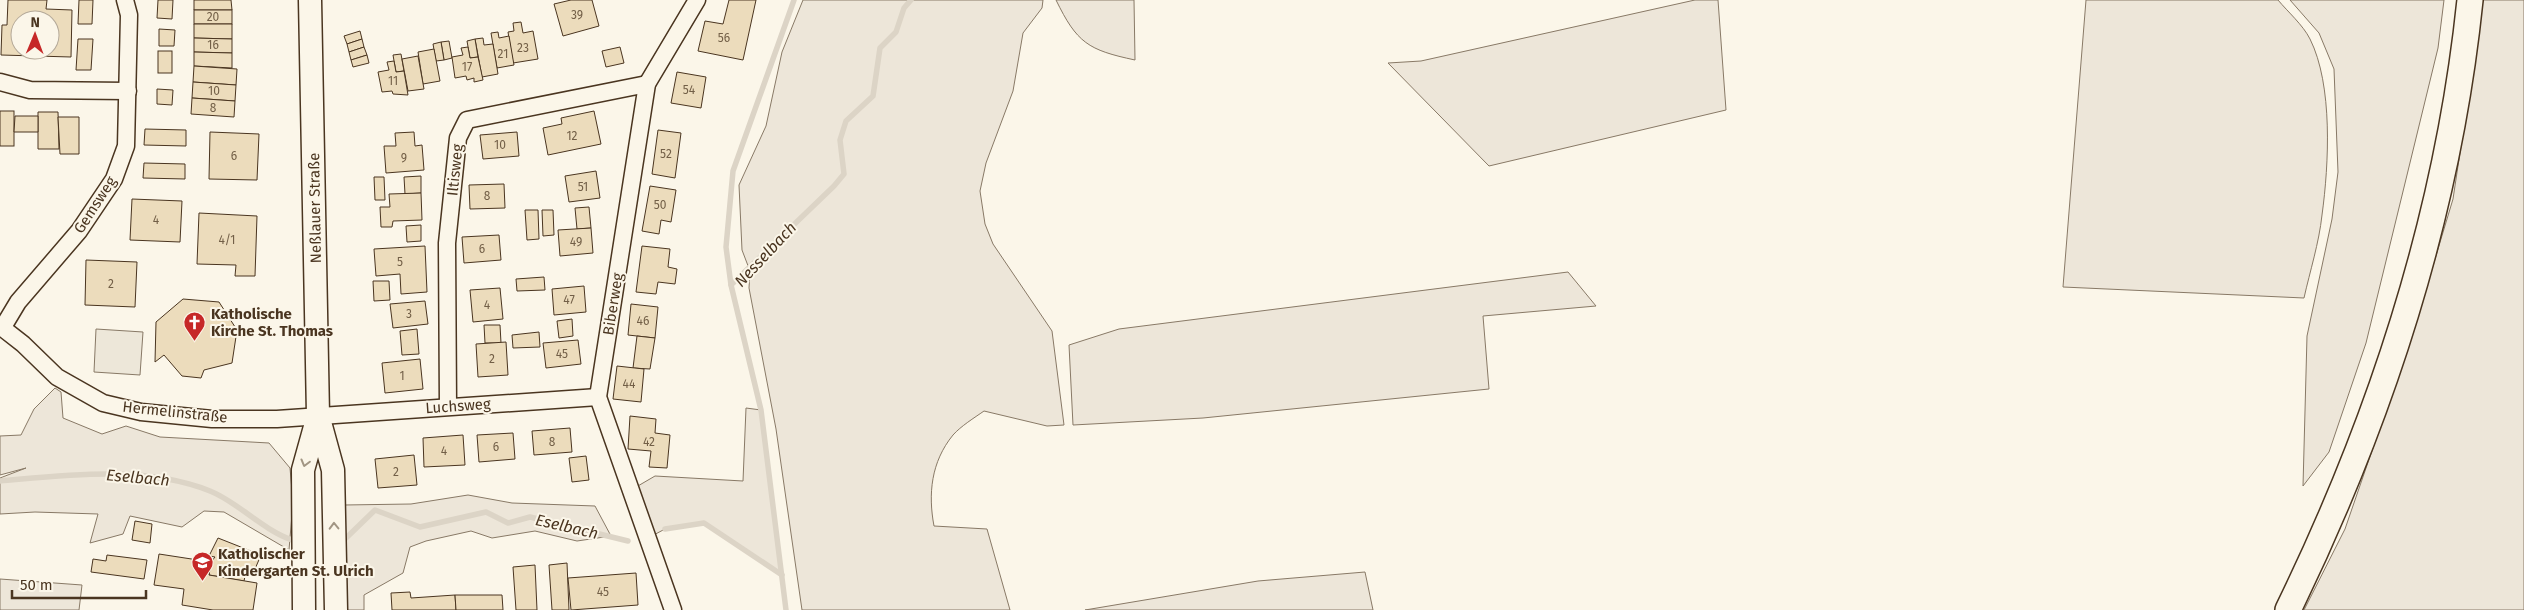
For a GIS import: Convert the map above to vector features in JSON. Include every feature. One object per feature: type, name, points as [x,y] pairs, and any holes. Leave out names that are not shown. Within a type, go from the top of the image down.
[{"type":"main road","name":"Neßlauer Straße","points":[[310,0],[318,416],[333,470],[336,610]]},
{"type":"main road","points":[[2288,610],[2343,493],[2370,425],[2416,286],[2450,143],[2470,0]]},
{"type":"main road","name":"Neßlauer Straße","points":[[304,610],[303,470],[318,416]]},
{"type":"street","name":"Gemsweg","points":[[1,326],[18,302],[79,231],[114,179],[126,146],[129,15],[125,0]]},
{"type":"street","name":"Biberweg","points":[[673,610],[598,397],[647,84],[697,0]]},
{"type":"street","points":[[0,82],[30,90],[128,91]]},
{"type":"street","name":"Iltisweg","points":[[448,406],[447,242],[458,138],[466,120],[647,84]]},
{"type":"street","name":"Hermelinstraße","points":[[1,326],[57,377],[102,403],[141,412],[212,419],[277,419],[318,416]]},
{"type":"street","name":"Luchsweg","points":[[318,416],[598,397]]},
{"type":"shaded area","points":[[803,0],[1043,0],[1042,8],[1023,33],[1013,91],[986,163],[980,191],[985,224],[993,244],[1052,331],[1064,425],[1047,426],[984,411],[960,428],[946,445],[936,467],[931,502],[934,526],[987,529],[1010,610],[802,610],[776,429],[749,288],[750,271],[742,250],[739,185],[766,126],[782,52]]},
{"type":"shaded area","points":[[1056,0],[1134,0],[1135,60],[1095,48],[1086,42],[1078,35],[1063,15]]},
{"type":"shaded area","points":[[1695,0],[1718,0],[1726,110],[1489,166],[1388,63],[1421,61]]},
{"type":"shaded area","points":[[2086,0],[2278,0],[2303,29],[2310,39],[2323,79],[2327,125],[2326,172],[2321,225],[2304,298],[2063,287]]},
{"type":"shaded area","points":[[2290,0],[2444,0],[2438,48],[2366,343],[2329,452],[2303,486],[2307,336],[2332,219],[2338,172],[2334,69],[2319,33]]},
{"type":"shaded area","points":[[2483,0],[2524,0],[2524,610],[2304,610],[2345,529],[2414,329],[2453,199]]},
{"type":"shaded area","points":[[1568,272],[1596,306],[1483,316],[1489,389],[1203,418],[1073,425],[1069,345],[1119,329]]},
{"type":"shaded area","points":[[96,329],[143,332],[140,375],[94,372]]},
{"type":"shaded area","points":[[55,388],[61,392],[63,418],[102,434],[126,426],[160,437],[269,443],[290,468],[293,502],[289,550],[224,512],[204,511],[182,527],[130,516],[123,534],[90,543],[98,514],[35,512],[0,514],[0,478],[26,468],[0,475],[0,436],[21,435],[34,409]]},
{"type":"shaded area","points":[[746,408],[761,410],[782,575],[704,523],[665,529],[648,538],[631,490],[655,476],[743,481]]},
{"type":"shaded area","points":[[468,495],[512,503],[595,506],[611,536],[577,541],[535,531],[492,538],[471,531],[426,541],[410,547],[403,573],[364,595],[364,610],[346,610],[344,505],[411,504]]},
{"type":"shaded area","points":[[1365,572],[1373,610],[1085,610],[1258,581]]},
{"type":"shaded area","points":[[0,579],[82,585],[79,610],[0,610]]},
{"type":"building","points":[[8,0],[47,0],[46,9],[72,10],[71,57],[60,57],[60,10],[10,10],[10,55],[1,55],[2,25],[7,25]]},
{"type":"building","points":[[79,0],[93,0],[92,24],[78,24]]},
{"type":"building","points":[[158,0],[173,0],[172,19],[157,18]]},
{"type":"building","points":[[194,0],[231,0],[232,10],[194,10]]},
{"type":"building","points":[[571,0],[592,0],[599,26],[563,36],[554,4]]},
{"type":"building","points":[[729,0],[756,0],[743,60],[698,51],[705,21],[723,24]]},
{"type":"building","points":[[194,10],[232,10],[232,24],[194,24]]},
{"type":"building","points":[[521,22],[523,33],[533,31],[538,59],[513,63],[508,32],[514,31],[513,23]]},
{"type":"building","points":[[194,24],[232,24],[232,39],[194,38]]},
{"type":"building","points":[[159,29],[175,30],[174,46],[159,46]]},
{"type":"building","points":[[360,31],[362,39],[347,44],[344,36]]},
{"type":"building","points":[[498,32],[499,38],[509,36],[514,65],[497,68],[491,33]]},
{"type":"building","points":[[194,38],[232,39],[232,53],[194,52]]},
{"type":"building","points":[[483,38],[484,45],[493,44],[498,74],[482,77],[475,39]]},
{"type":"building","points":[[78,39],[93,39],[91,70],[76,70]]},
{"type":"building","points":[[362,39],[364,47],[349,52],[347,44]]},
{"type":"building","points":[[475,39],[478,57],[470,58],[467,41]]},
{"type":"building","points":[[449,41],[452,58],[444,60],[441,42]]},
{"type":"building","points":[[441,42],[444,60],[436,61],[433,44]]},
{"type":"building","points":[[364,47],[367,55],[351,60],[349,52]]},
{"type":"building","points":[[468,47],[470,58],[478,57],[483,80],[474,82],[474,78],[467,80],[466,76],[455,78],[452,57],[463,55],[461,48]]},
{"type":"building","points":[[620,47],[624,63],[606,67],[602,51]]},
{"type":"building","points":[[434,49],[440,81],[423,84],[418,52]]},
{"type":"building","points":[[158,51],[172,51],[172,73],[158,73]]},
{"type":"building","points":[[194,52],[232,53],[232,68],[194,66]]},
{"type":"building","points":[[401,54],[404,71],[396,72],[393,55]]},
{"type":"building","points":[[367,55],[369,63],[353,67],[351,60]]},
{"type":"building","points":[[418,56],[424,89],[408,91],[402,59]]},
{"type":"building","points":[[394,61],[396,72],[404,71],[408,95],[393,94],[392,91],[382,92],[378,72],[389,70],[387,62]]},
{"type":"building","points":[[194,66],[237,69],[236,85],[193,82]]},
{"type":"building","points":[[677,72],[706,77],[701,108],[671,103]]},
{"type":"building","points":[[193,82],[236,85],[235,101],[192,98]]},
{"type":"building","points":[[157,89],[173,90],[172,105],[157,104]]},
{"type":"building","points":[[192,98],[235,101],[234,117],[191,114]]},
{"type":"building","points":[[0,111],[14,111],[14,146],[0,146]]},
{"type":"building","points":[[594,111],[601,144],[548,155],[543,128],[562,124],[561,118]]},
{"type":"building","points":[[38,112],[58,112],[59,149],[38,149]]},
{"type":"building","points":[[15,116],[38,116],[38,132],[14,132]]},
{"type":"building","points":[[58,117],[79,117],[79,154],[60,154]]},
{"type":"building","points":[[145,129],[186,130],[186,146],[144,145]]},
{"type":"building","points":[[658,130],[681,133],[675,178],[652,174]]},
{"type":"building","points":[[210,132],[259,134],[257,180],[209,179]]},
{"type":"building","points":[[414,132],[415,146],[422,145],[424,170],[386,173],[384,146],[396,146],[395,133]]},
{"type":"building","points":[[517,132],[519,156],[483,159],[480,135]]},
{"type":"building","points":[[144,163],[185,164],[185,179],[143,178]]},
{"type":"building","points":[[596,171],[600,198],[569,202],[565,176]]},
{"type":"building","points":[[421,176],[421,193],[405,194],[404,177]]},
{"type":"building","points":[[374,177],[384,177],[385,200],[375,200]]},
{"type":"building","points":[[504,184],[505,208],[470,209],[469,185]]},
{"type":"building","points":[[650,186],[676,190],[671,222],[661,220],[659,234],[642,231]]},
{"type":"building","points":[[421,193],[422,220],[393,221],[392,227],[381,227],[380,207],[390,207],[389,194]]},
{"type":"building","points":[[132,199],[182,201],[180,242],[130,240]]},
{"type":"building","points":[[589,207],[591,228],[577,229],[575,208]]},
{"type":"building","points":[[525,210],[538,210],[539,239],[527,240]]},
{"type":"building","points":[[542,210],[553,210],[554,235],[543,236]]},
{"type":"building","points":[[199,213],[257,216],[255,276],[235,276],[236,265],[197,264]]},
{"type":"building","points":[[421,225],[421,241],[407,242],[406,226]]},
{"type":"building","points":[[591,228],[593,253],[560,256],[558,230]]},
{"type":"building","points":[[499,235],[501,260],[464,263],[462,237]]},
{"type":"building","points":[[425,246],[427,292],[401,294],[400,274],[376,276],[374,249]]},
{"type":"building","points":[[642,246],[670,249],[668,267],[677,269],[675,284],[658,282],[656,294],[636,292]]},
{"type":"building","points":[[86,260],[137,262],[135,307],[85,305]]},
{"type":"building","points":[[544,277],[545,290],[517,291],[516,279]]},
{"type":"building","points":[[373,281],[389,281],[390,300],[374,301]]},
{"type":"building","points":[[584,286],[586,312],[554,315],[552,289]]},
{"type":"building","points":[[500,288],[503,319],[473,322],[470,290]]},
{"type":"building","name":"Katholische Kirche St. Thomas","points":[[183,299],[219,302],[237,330],[232,363],[204,370],[201,378],[182,376],[164,355],[155,362],[156,322]]},
{"type":"building","points":[[425,301],[428,324],[393,328],[390,304]]},
{"type":"building","points":[[631,304],[658,307],[655,338],[628,335]]},
{"type":"building","points":[[572,319],[573,336],[559,338],[557,321]]},
{"type":"building","points":[[484,325],[500,325],[501,343],[485,343]]},
{"type":"building","points":[[417,329],[419,354],[402,355],[400,331]]},
{"type":"building","points":[[539,332],[540,347],[513,348],[512,335]]},
{"type":"building","points":[[637,336],[655,338],[650,369],[633,368]]},
{"type":"building","points":[[578,340],[581,364],[546,368],[543,343]]},
{"type":"building","points":[[506,342],[508,375],[478,377],[476,344]]},
{"type":"building","points":[[420,359],[423,389],[385,393],[382,363]]},
{"type":"building","points":[[617,366],[644,369],[641,402],[613,399]]},
{"type":"building","points":[[630,416],[656,419],[655,433],[670,435],[667,468],[649,467],[651,451],[628,449]]},
{"type":"building","points":[[570,428],[572,452],[534,455],[532,431]]},
{"type":"building","points":[[513,433],[515,459],[479,462],[477,435]]},
{"type":"building","points":[[463,435],[465,465],[424,467],[423,438]]},
{"type":"building","points":[[414,455],[417,485],[378,488],[375,459]]},
{"type":"building","points":[[586,456],[589,480],[572,482],[569,458]]},
{"type":"building","points":[[135,521],[152,524],[150,543],[132,540]]},
{"type":"building","name":"Katholischer Kindergarten St. Ulrich","points":[[218,538],[261,555],[255,569],[247,567],[244,581],[209,575],[211,562],[215,557],[209,556]]},
{"type":"building","name":"Katholischer Kindergarten St. Ulrich","points":[[159,554],[211,562],[209,575],[257,583],[253,610],[213,610],[182,605],[184,589],[154,585]]},
{"type":"building","points":[[107,555],[147,560],[144,579],[91,572],[93,559],[106,561]]},
{"type":"building","points":[[567,563],[569,610],[552,610],[549,565]]},
{"type":"building","points":[[535,565],[537,610],[516,610],[513,567]]},
{"type":"building","points":[[636,573],[638,605],[571,610],[568,578]]},
{"type":"building","points":[[410,592],[411,598],[455,595],[456,610],[392,610],[391,593]]},
{"type":"building","points":[[455,595],[502,595],[503,610],[456,610]]},
{"type":"waterway","points":[[731,285],[726,247],[733,171],[794,0]]},
{"type":"waterway","name":"Nesselbach","points":[[786,610],[761,410],[731,285],[834,186],[844,174],[840,140],[846,121],[873,96],[880,48],[896,32],[904,8],[911,0]]},
{"type":"waterway","name":"Eselbach","points":[[0,481],[106,474],[133,475],[185,483],[220,496],[270,529],[292,540]]},
{"type":"waterway","name":"Eselbach","points":[[345,539],[375,510],[420,527],[486,512],[508,523],[530,517],[628,541]]},
{"type":"waterway","name":"Eselbach","points":[[665,529],[704,523],[782,575]]},
{"type":"place","name":"Katholische Kirche St. Thomas","points":[[195,342]]},
{"type":"place","name":"Katholischer Kindergarten St. Ulrich","points":[[202,582]]}]
